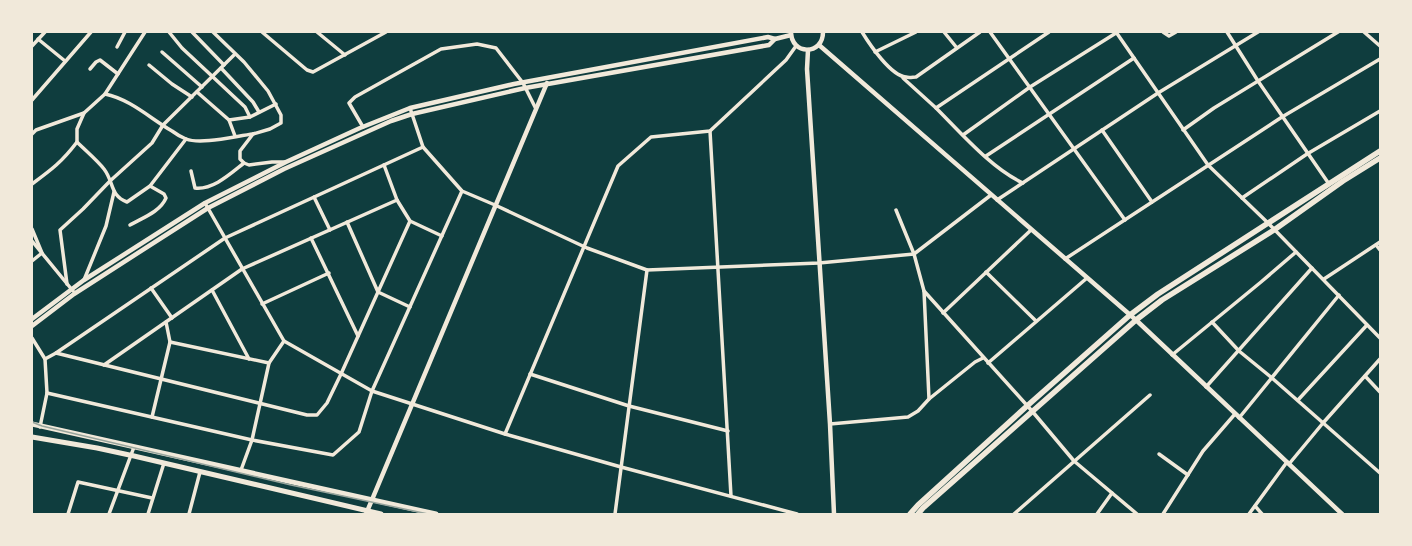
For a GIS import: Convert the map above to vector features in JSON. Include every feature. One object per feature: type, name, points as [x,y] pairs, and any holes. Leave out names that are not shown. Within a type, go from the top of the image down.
[{"type":"main road","points":[[910,514],[918,504],[1130,315],[1158,294],[1380,151]]},
{"type":"main road","points":[[918,514],[1136,320],[1169,296],[1274,230],[1343,181],[1380,158]]},
{"type":"main road","points":[[32,424],[436,514]]},
{"type":"main road","points":[[33,439],[97,448],[366,513],[381,514]]},
{"type":"street","points":[[32,46],[45,32]]},
{"type":"street","points":[[32,100],[91,32]]},
{"type":"street","points":[[117,47],[125,32]]},
{"type":"street","points":[[32,134],[36,130],[84,113],[105,94],[145,32]]},
{"type":"street","points":[[169,32],[182,48],[245,108],[250,117]]},
{"type":"street","points":[[172,36],[175,32]]},
{"type":"street","points":[[192,32],[248,96],[259,112]]},
{"type":"street","points":[[105,94],[127,103],[186,139],[198,141],[253,134],[281,124],[282,115],[257,77],[213,32]]},
{"type":"street","points":[[262,32],[310,72],[313,72],[386,32]]},
{"type":"street","points":[[317,32],[345,55]]},
{"type":"street","points":[[375,32],[380,36]]},
{"type":"street","points":[[32,326],[74,294],[208,208],[284,169],[391,121],[412,114],[525,88],[769,45],[775,40],[791,33],[796,46],[808,50],[819,45],[823,32]]},
{"type":"street","points":[[862,32],[875,52],[898,75],[906,77],[916,77],[980,32]]},
{"type":"street","points":[[875,52],[916,32]]},
{"type":"street","points":[[944,32],[957,48]]},
{"type":"street","points":[[990,32],[1125,220]]},
{"type":"street","points":[[936,108],[1049,32]]},
{"type":"street","points":[[963,135],[1030,87],[1116,32],[1208,165],[1339,294],[1380,338]]},
{"type":"street","points":[[1163,32],[1169,36],[1176,32]]},
{"type":"street","points":[[1227,32],[1282,117],[1329,184]]},
{"type":"street","points":[[997,200],[1158,93],[1258,32]]},
{"type":"street","points":[[1183,130],[1214,108],[1338,32]]},
{"type":"street","points":[[1364,32],[1380,46]]},
{"type":"street","points":[[32,319],[84,280],[205,203],[286,162],[363,127],[410,108],[439,100],[549,78],[768,38],[775,40]]},
{"type":"street","points":[[38,39],[65,62]]},
{"type":"street","points":[[363,127],[349,103],[355,97],[441,49],[478,44],[496,48],[523,83],[536,109]]},
{"type":"street","points":[[819,45],[1136,320],[1342,514]]},
{"type":"street","points":[[506,434],[618,166],[652,138],[710,131],[786,60],[796,46]]},
{"type":"street","points":[[808,50],[807,69],[830,424],[834,514]]},
{"type":"street","points":[[162,52],[202,88]]},
{"type":"street","points":[[67,284],[60,230],[110,181],[152,143],[162,125],[236,54]]},
{"type":"street","points":[[986,156],[1134,58]]},
{"type":"street","points":[[1065,259],[1282,117],[1380,59]]},
{"type":"street","points":[[90,69],[100,60],[118,74]]},
{"type":"street","points":[[149,65],[172,84],[192,97]]},
{"type":"street","points":[[902,76],[986,156],[1012,178],[1023,183]]},
{"type":"street","points":[[366,513],[549,78]]},
{"type":"street","points":[[197,92],[229,120],[234,136]]},
{"type":"street","points":[[229,120],[250,117],[276,104]]},
{"type":"street","points":[[410,108],[423,147],[462,191],[584,247],[647,270],[819,263],[914,254],[991,195]]},
{"type":"street","points":[[1242,198],[1307,154],[1380,111]]},
{"type":"street","points":[[32,184],[55,168],[77,142],[77,129],[84,113]]},
{"type":"street","points":[[1102,130],[1152,202]]},
{"type":"street","points":[[710,131],[732,496]]},
{"type":"street","points":[[253,134],[240,151],[240,159],[244,163],[249,165],[286,162]]},
{"type":"street","points":[[77,142],[105,170],[114,192],[122,200],[128,202],[150,186],[186,139]]},
{"type":"street","points":[[45,359],[225,238],[423,147]]},
{"type":"street","points":[[191,171],[194,186],[196,188],[201,188],[220,182],[244,163]]},
{"type":"street","points":[[384,165],[397,200],[410,220],[442,236]]},
{"type":"street","points":[[130,225],[154,212],[165,201],[166,198],[164,194],[150,186]]},
{"type":"street","points":[[47,393],[252,440],[333,454],[359,432],[372,391],[462,191]]},
{"type":"street","points":[[84,280],[106,226],[114,192]]},
{"type":"street","points":[[314,197],[330,230]]},
{"type":"street","points":[[104,365],[242,269],[397,200]]},
{"type":"street","points":[[205,203],[284,341],[372,391],[506,434],[621,467],[797,514]]},
{"type":"street","points":[[896,210],[914,254],[924,292],[929,400]]},
{"type":"street","points":[[56,353],[307,415],[317,415],[327,403],[341,374],[410,220]]},
{"type":"street","points":[[347,222],[378,292],[410,307]]},
{"type":"street","points":[[32,229],[42,253]]},
{"type":"street","points":[[943,313],[1031,230]]},
{"type":"street","points":[[312,238],[358,336]]},
{"type":"street","points":[[32,241],[74,294]]},
{"type":"street","points":[[1324,279],[1380,242]]},
{"type":"street","points":[[1376,245],[1380,250]]},
{"type":"street","points":[[1172,355],[1296,252]]},
{"type":"street","points":[[32,261],[42,253]]},
{"type":"street","points":[[1206,387],[1312,268]]},
{"type":"street","points":[[615,514],[647,270]]},
{"type":"street","points":[[986,272],[1036,321]]},
{"type":"street","points":[[262,304],[328,273]]},
{"type":"street","points":[[988,363],[1087,278]]},
{"type":"street","points":[[151,288],[172,318]]},
{"type":"street","points":[[212,290],[250,359]]},
{"type":"street","points":[[924,292],[1027,406],[1074,461],[1136,514]]},
{"type":"street","points":[[1239,418],[1339,294]]},
{"type":"street","points":[[152,417],[170,342],[166,322]]},
{"type":"street","points":[[1212,322],[1239,351],[1298,400],[1380,474]]},
{"type":"street","points":[[1298,400],[1367,325]]},
{"type":"street","points":[[32,338],[45,359],[47,393],[40,427]]},
{"type":"street","points":[[241,470],[252,440],[269,363],[284,341]]},
{"type":"street","points":[[170,342],[269,363]]},
{"type":"street","points":[[830,424],[908,417],[975,362],[983,358]]},
{"type":"street","points":[[1249,514],[1288,463],[1380,359]]},
{"type":"street","points":[[530,374],[629,406],[728,431]]},
{"type":"street","points":[[1365,376],[1380,392]]},
{"type":"street","points":[[1014,514],[1150,395]]},
{"type":"street","points":[[1163,514],[1203,451],[1235,414]]},
{"type":"street","points":[[109,514],[132,456],[134,447]]},
{"type":"street","points":[[1159,454],[1188,475]]},
{"type":"street","points":[[148,514],[164,463]]},
{"type":"street","points":[[190,514],[200,472]]},
{"type":"street","points":[[68,514],[78,482],[152,498]]},
{"type":"street","points":[[1097,514],[1112,493]]},
{"type":"street","points":[[1255,506],[1262,514]]},
{"type":"railway","points":[[32,422],[42,426],[291,485],[428,514]]}]
